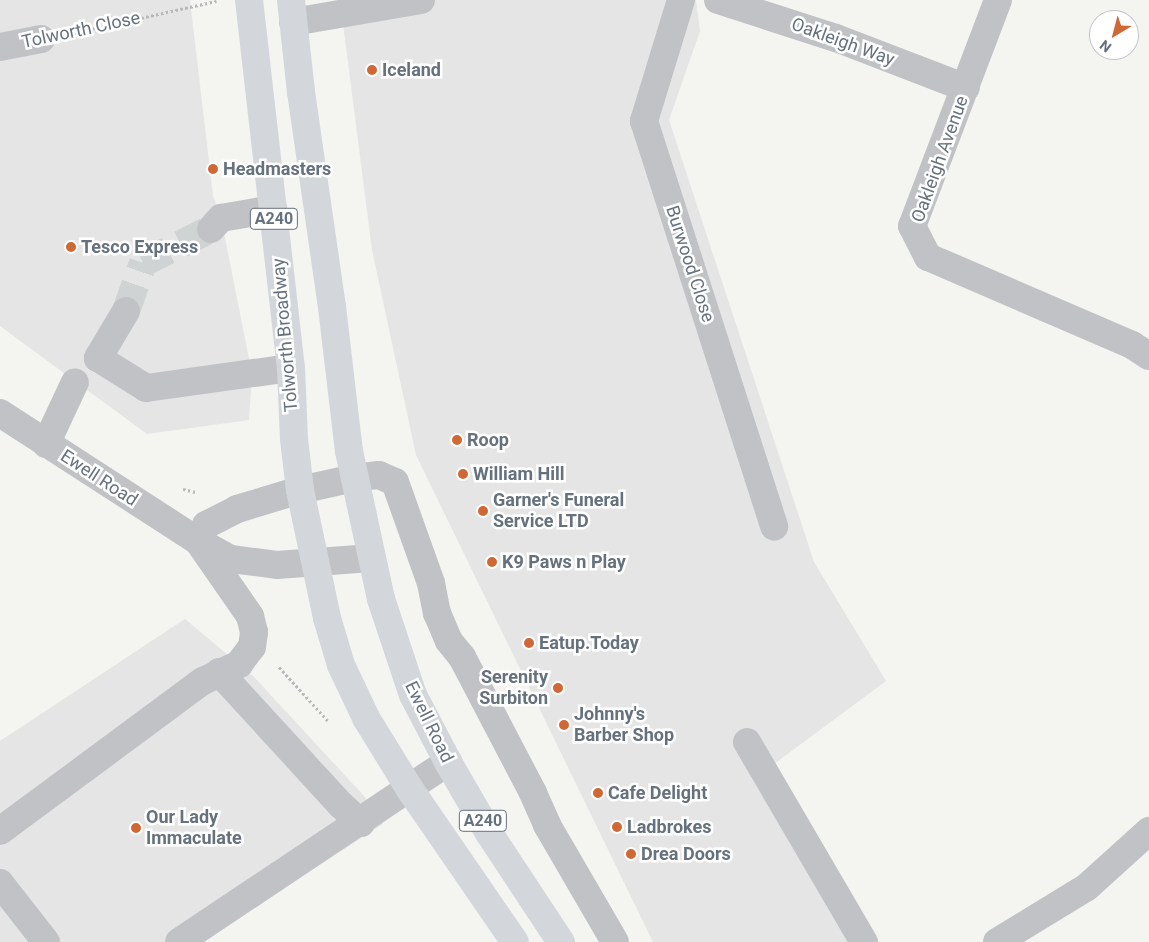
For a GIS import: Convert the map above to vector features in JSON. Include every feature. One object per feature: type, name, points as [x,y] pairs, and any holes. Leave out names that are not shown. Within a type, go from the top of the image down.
[{"type":"main road","name":"Tolworth Broadway","points":[[250,0],[290,368],[294,439],[300,490]]},
{"type":"main road","name":"A240","points":[[292,11],[354,478]]},
{"type":"main road","name":"Ewell Road","points":[[354,478],[371,558],[387,616],[413,695],[448,762],[489,833],[561,942]]},
{"type":"main road","name":"A240","points":[[300,490],[327,618],[342,665],[366,718],[409,788],[515,942]]},
{"type":"street","points":[[292,11],[421,0]]},
{"type":"street","name":"Burwood Close","points":[[681,0],[644,122],[774,527]]},
{"type":"street","name":"Oakleigh Avenue","points":[[998,0],[912,226],[928,257],[1132,345],[1149,356]]},
{"type":"street","name":"Oakleigh Way","points":[[722,1],[836,38],[966,88]]},
{"type":"street","name":"Tolworth Close","points":[[0,47],[41,39]]},
{"type":"street","points":[[211,229],[222,218],[273,209]]},
{"type":"street","points":[[126,311],[98,358],[146,388],[290,368]]},
{"type":"street","points":[[46,444],[75,382]]},
{"type":"street","name":"Ewell Road","points":[[0,413],[198,541],[231,559],[277,565],[371,558]]},
{"type":"street","points":[[0,831],[203,680],[238,664],[252,647],[254,632],[250,616],[198,541],[206,525],[212,520],[237,509],[300,490],[354,478],[379,475],[395,482],[431,583],[437,613],[449,641],[462,657],[533,793],[547,825],[615,942]]},
{"type":"street","points":[[218,672],[341,805],[361,823]]},
{"type":"street","points":[[747,742],[864,942]]},
{"type":"street","points":[[179,942],[361,823],[448,762]]},
{"type":"street","points":[[997,942],[1087,887],[1149,831]]},
{"type":"street","points":[[0,883],[46,942]]},
{"type":"path","name":"Tolworth Close","points":[[41,39],[220,0]]},
{"type":"path","points":[[290,678],[331,724]]},
{"type":"shaded area","points":[[0,0],[190,0],[213,196],[221,218],[252,374],[249,420],[147,434],[0,326]]},
{"type":"shaded area","points":[[340,0],[696,0],[700,31],[669,120],[814,562],[886,681],[770,767],[861,942],[653,942],[416,455],[372,250]]},
{"type":"shaded area","points":[[185,619],[253,676],[364,796],[383,824],[200,942],[0,942],[0,741]]},
{"type":"tunnel","points":[[126,311],[143,263],[211,229]]},
{"type":"place","name":"Iceland","points":[[372,70]]},
{"type":"place","name":"Headmasters","points":[[213,169]]},
{"type":"place","name":"Tesco Express","points":[[71,247]]},
{"type":"place","name":"Roop","points":[[457,440]]},
{"type":"place","name":"William Hill","points":[[463,474]]},
{"type":"place","name":"Garner's Funeral Service LTD","points":[[483,511]]},
{"type":"place","name":"K9 Paws n Play","points":[[492,562]]},
{"type":"place","name":"Eatup.Today","points":[[529,643]]},
{"type":"place","name":"Serenity Surbiton","points":[[558,688]]},
{"type":"place","name":"Johnny's Barber Shop","points":[[564,725]]},
{"type":"place","name":"Cafe Delight","points":[[598,793]]},
{"type":"place","name":"Ladbrokes","points":[[617,827]]},
{"type":"place","name":"Our Lady Immaculate","points":[[136,828]]},
{"type":"place","name":"Drea Doors","points":[[631,854]]}]
